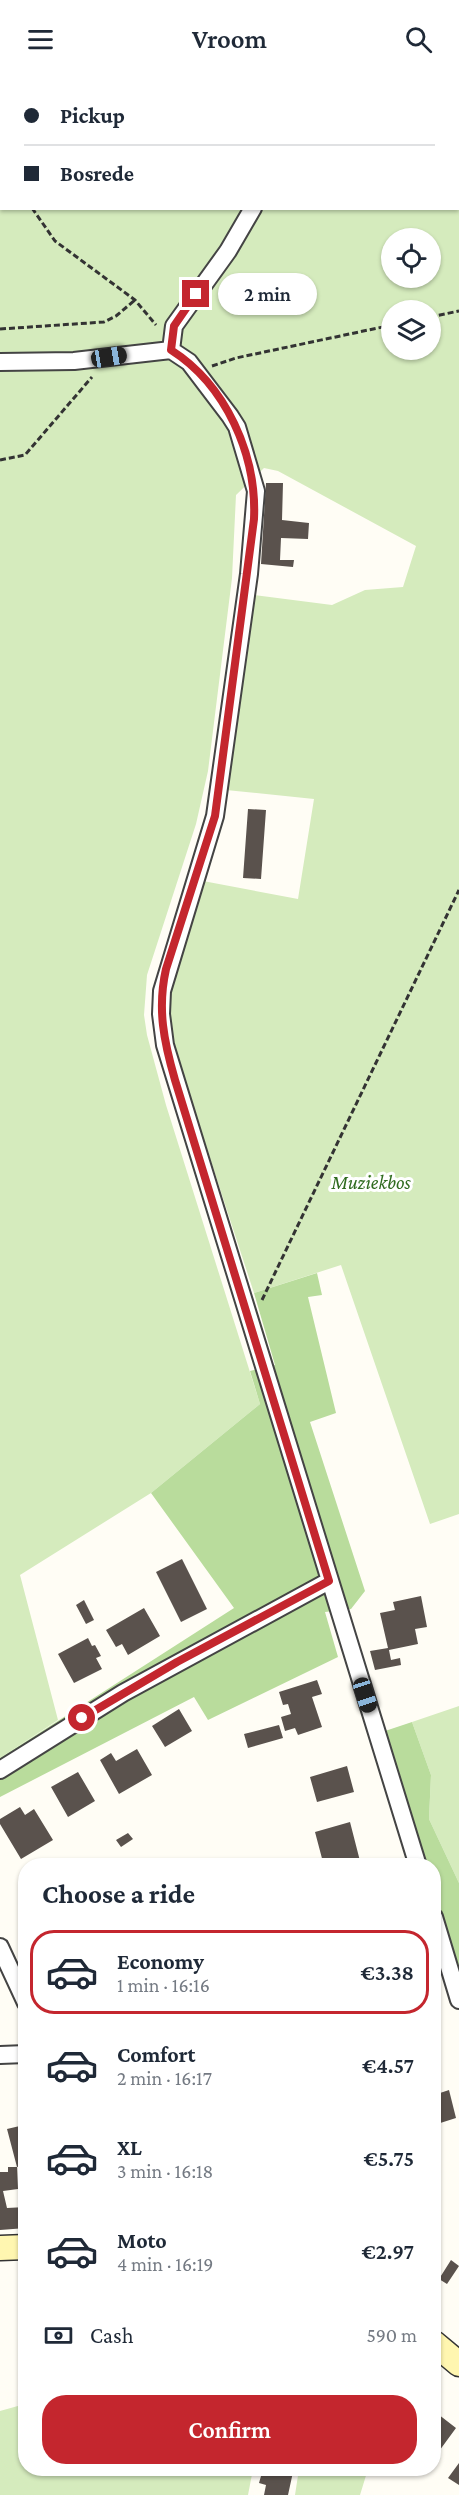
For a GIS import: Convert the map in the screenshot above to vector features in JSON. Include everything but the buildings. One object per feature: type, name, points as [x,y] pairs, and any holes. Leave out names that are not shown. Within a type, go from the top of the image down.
[{"type":"main road","points":[[0,2248],[18,2247]]},
{"type":"main road","points":[[441,2349],[459,2364]]},
{"type":"street","points":[[171,350],[174,326],[228,251],[252,210]]},
{"type":"street","points":[[0,362],[74,361],[171,350],[189,362],[219,397],[237,427],[256,491],[215,816],[166,969],[161,1014],[165,1045],[175,1080],[416,1858]]},
{"type":"street","points":[[0,1770],[123,1693],[329,1581]]},
{"type":"street","points":[[441,1940],[459,2000]]},
{"type":"street","points":[[0,1947],[18,1986]]},
{"type":"street","points":[[0,2055],[18,2054]]},
{"type":"path","points":[[33,210],[55,241],[135,300],[157,326],[171,350]]},
{"type":"path","points":[[0,329],[104,322],[122,312],[135,300]]},
{"type":"path","points":[[441,315],[459,311]]},
{"type":"path","points":[[197,371],[236,358],[381,327]]},
{"type":"path","points":[[0,460],[25,455],[92,377],[102,374]]},
{"type":"path","points":[[250,1324],[459,890]]},
{"type":"green space","name":"Muziekbos","points":[[0,210],[459,210],[459,1514],[430,1524],[341,1265],[254,1293],[174,1048],[168,1016],[169,988],[203,881],[298,899],[314,799],[226,790],[254,595],[332,605],[365,590],[403,587],[416,546],[278,471],[264,468],[236,495],[232,578],[208,771],[196,824],[147,975],[144,1015],[147,1035],[166,1105],[260,1404],[151,1493],[20,1575],[58,1720],[0,1758]]},
{"type":"green space","points":[[317,1273],[322,1295],[308,1297],[336,1413],[310,1422],[365,1591],[351,1609],[325,1612],[338,1657],[208,1720],[194,1697],[0,1797],[0,1758],[234,1608],[151,1493],[260,1404],[250,1371],[275,1365],[254,1293]]},
{"type":"green space","points":[[459,1706],[459,1883],[429,1819],[431,1775],[412,1722]]},
{"type":"green space","points":[[412,1722],[431,1775],[429,1819],[459,1883],[459,1978],[441,1916],[441,1858],[424,1858],[385,1731]]},
{"type":"green space","points":[[18,2406],[18,2476],[252,2476],[248,2495],[0,2495],[0,2411]]},
{"type":"green space","points":[[298,2476],[366,2476],[360,2495],[295,2495]]},
{"type":"route","points":[[82,1718],[177,1662],[329,1581],[175,1080],[165,1045],[161,1014],[166,969],[215,816],[249,574],[256,491],[237,427],[219,397],[189,362],[171,350],[174,326],[196,294]]}]
